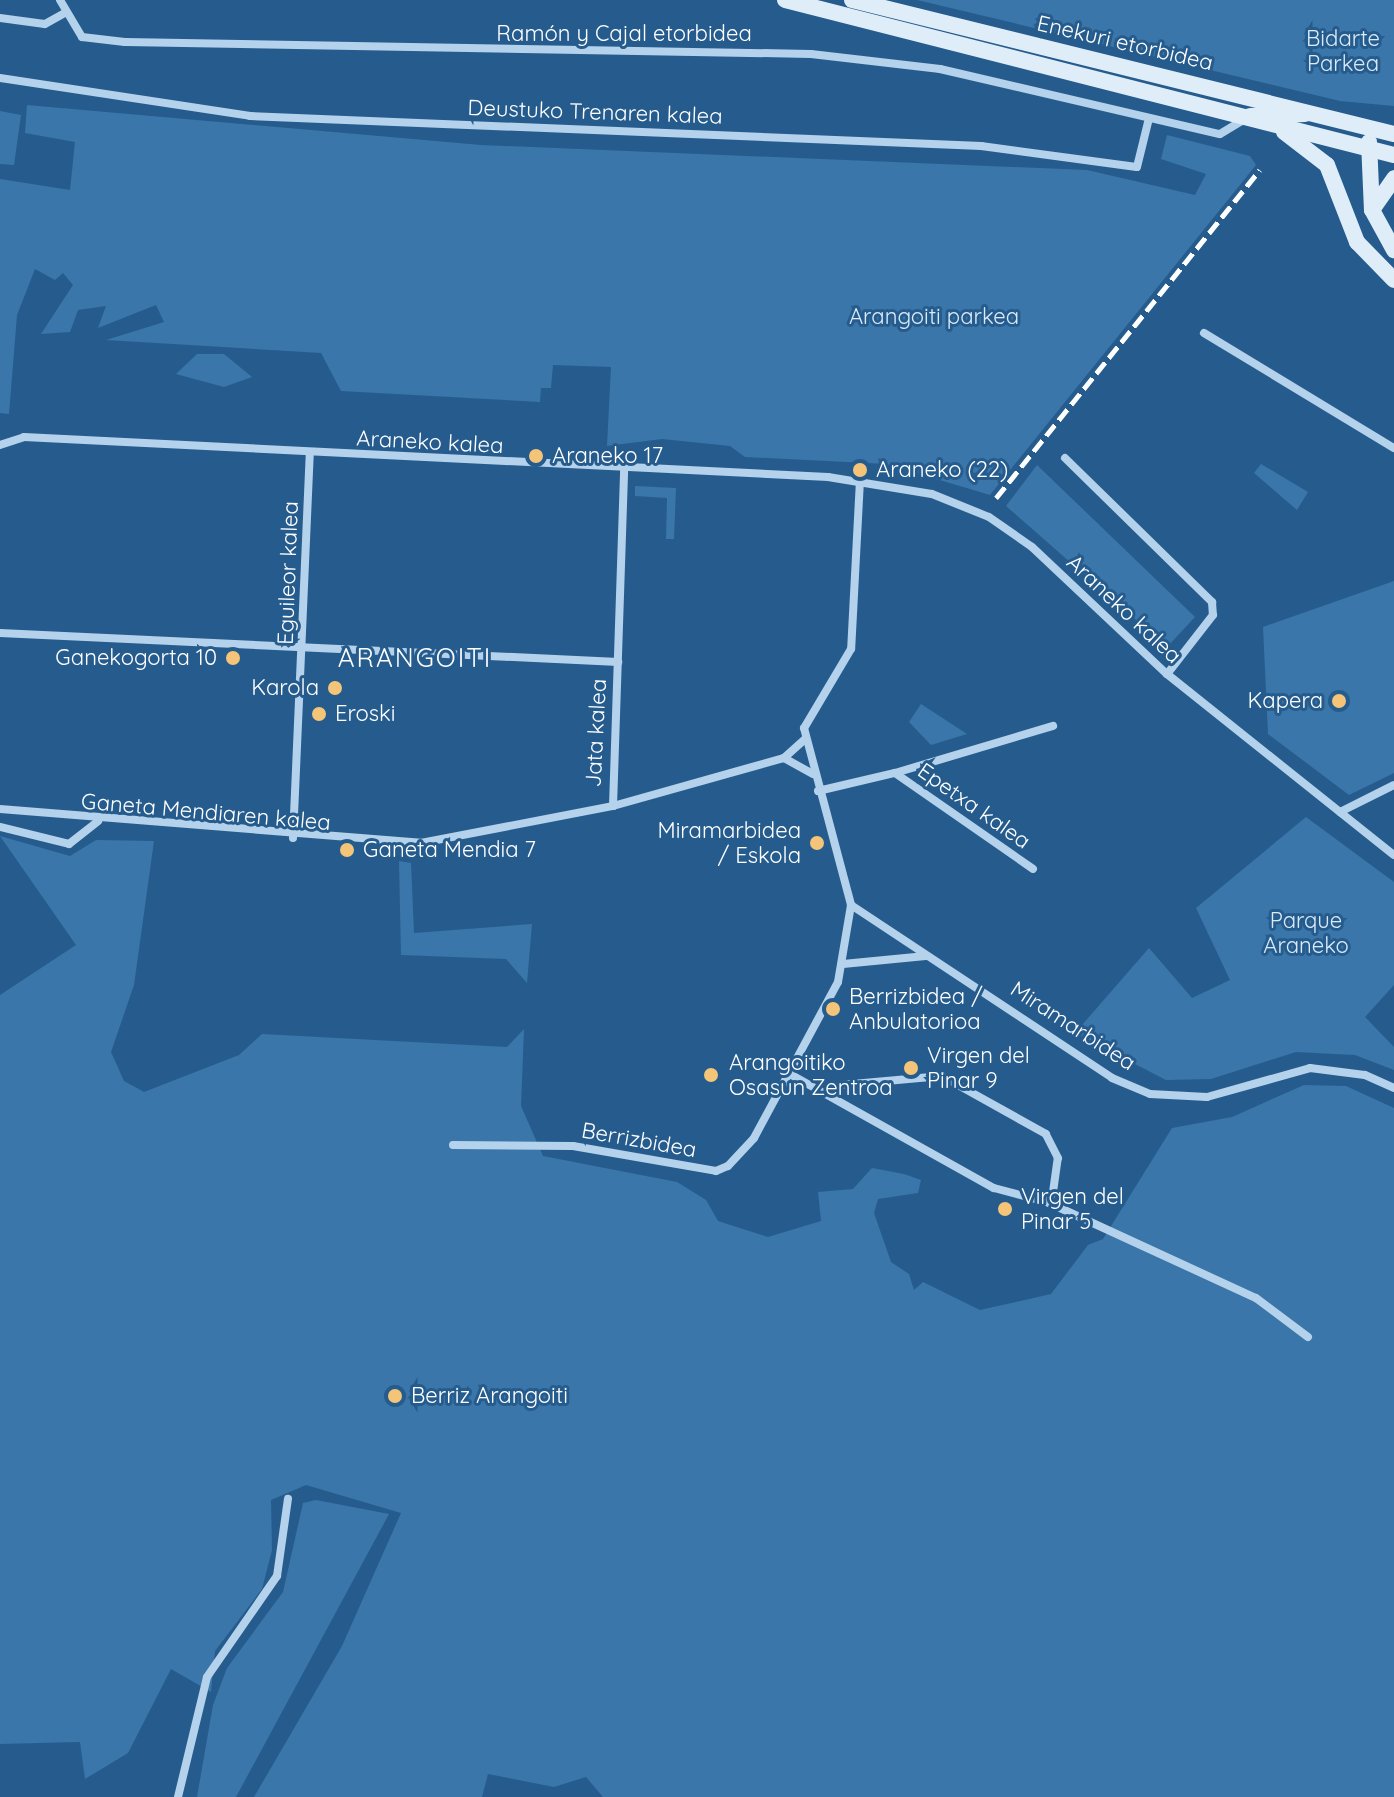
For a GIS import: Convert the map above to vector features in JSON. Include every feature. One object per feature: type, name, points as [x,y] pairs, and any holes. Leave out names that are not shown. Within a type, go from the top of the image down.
[{"type":"main road","name":"Enekuri etorbidea","points":[[785,0],[1394,155]]},
{"type":"main road","name":"Enekuri etorbidea","points":[[852,0],[1394,134]]},
{"type":"main road","points":[[1249,117],[1315,112]]},
{"type":"main road","points":[[1362,125],[1371,149],[1372,210],[1394,250]]},
{"type":"main road","name":"Enekuri etorbidea","points":[[1276,127],[1327,165],[1357,242],[1394,280]]},
{"type":"main road","points":[[1372,210],[1394,178]]},
{"type":"street","points":[[3,21],[45,24],[63,14],[60,0]]},
{"type":"street","name":"Ramón y Cajal etorbidea","points":[[63,14],[82,37],[139,42],[835,56],[940,69],[1220,134],[1249,117]]},
{"type":"street","name":"Deustuko Trenaren kalea","points":[[0,78],[250,116],[981,146],[1137,167],[1149,118]]},
{"type":"street","points":[[1204,333],[1394,448]]},
{"type":"street","name":"Araneko kalea","points":[[0,445],[24,437],[900,484],[989,517],[1167,674],[1394,855]]},
{"type":"street","name":"Eguileor kalea","points":[[293,838],[304,644],[310,454]]},
{"type":"street","points":[[1065,458],[1212,602],[1213,615],[1167,674]]},
{"type":"street","name":"Jata kalea","points":[[613,806],[624,469]]},
{"type":"street","points":[[851,905],[805,739],[808,711],[839,677],[851,649],[860,480]]},
{"type":"street","points":[[0,633],[304,644],[618,662]]},
{"type":"street","name":"Epetxa kalea","points":[[818,791],[895,773],[1053,726]]},
{"type":"street","name":"Ganeta Mendiaren kalea","points":[[0,809],[293,838],[421,843],[613,806],[784,758],[805,739]]},
{"type":"street","points":[[784,758],[813,774]]},
{"type":"street","name":"Epetxa kalea","points":[[895,773],[1033,869]]},
{"type":"street","points":[[1340,812],[1394,785]]},
{"type":"street","points":[[0,827],[69,844],[98,821]]},
{"type":"street","name":"Miramarbidea","points":[[851,905],[1112,1078],[1150,1094],[1207,1097],[1310,1068],[1365,1075],[1394,1088]]},
{"type":"street","name":"Berrizbidea","points":[[453,1145],[573,1146],[716,1171],[754,1138],[788,1073],[843,964],[851,905]]},
{"type":"street","points":[[843,964],[926,956]]},
{"type":"street","points":[[788,1073],[994,1188],[1047,1202],[1256,1298],[1308,1337]]},
{"type":"street","points":[[825,1094],[841,1085],[942,1076],[1046,1134],[1058,1169],[1047,1202]]},
{"type":"street","points":[[178,1797],[207,1677],[277,1576],[288,1499]]},
{"type":"green space","name":"Bidarte Parkea","points":[[917,0],[1394,0],[1394,106],[1340,101]]},
{"type":"green space","name":"Arangoiti parkea","points":[[27,105],[481,145],[1087,170],[1195,195],[1206,174],[1161,159],[1167,135],[1250,156],[1256,165],[990,495],[886,464],[745,457],[730,446],[662,439],[607,446],[611,367],[553,365],[551,388],[541,388],[540,402],[341,391],[321,353],[106,340],[164,322],[156,305],[98,328],[106,306],[78,310],[70,332],[41,334],[73,285],[63,273],[55,280],[35,269],[17,315],[9,414],[0,413],[0,179],[70,190],[75,142],[25,133]]},
{"type":"green space","points":[[0,111],[21,115],[14,165],[0,164]]},
{"type":"green space","points":[[197,354],[224,354],[252,377],[224,387],[176,374]]},
{"type":"green space","points":[[1261,464],[1308,492],[1297,510],[1254,473]]},
{"type":"green space","points":[[1037,465],[1195,617],[1167,647],[1006,506]]},
{"type":"green space","points":[[635,486],[676,488],[674,539],[666,539],[667,498],[635,496]]},
{"type":"green space","points":[[1394,581],[1394,773],[1349,795],[1268,734],[1263,627]]},
{"type":"green space","points":[[921,704],[967,734],[931,745],[909,722]]},
{"type":"green space","name":"Parque Araneko","points":[[1306,817],[1394,882],[1394,985],[1365,1017],[1394,1047],[1394,1070],[1355,1055],[1296,1052],[1211,1079],[1166,1080],[1075,1033],[1149,948],[1192,998],[1230,980],[1196,908]]},
{"type":"green space","points":[[0,836],[70,856],[96,840],[154,841],[134,985],[111,1052],[124,1081],[144,1092],[239,1055],[262,1034],[507,1047],[524,1029],[521,1106],[543,1156],[677,1182],[706,1200],[718,1221],[768,1237],[821,1221],[818,1192],[853,1189],[872,1168],[904,1174],[921,1180],[918,1193],[878,1199],[874,1213],[891,1262],[909,1274],[914,1290],[923,1282],[980,1310],[1051,1294],[1088,1245],[1103,1239],[1172,1128],[1232,1117],[1304,1085],[1346,1086],[1394,1108],[1394,1797],[603,1797],[586,1777],[554,1787],[488,1774],[482,1797],[254,1797],[342,1646],[401,1513],[306,1485],[271,1500],[272,1550],[262,1589],[215,1651],[211,1692],[171,1669],[128,1753],[85,1779],[80,1742],[0,1744],[0,995],[76,945]]},
{"type":"green space","points":[[399,861],[411,863],[414,933],[532,924],[527,983],[506,959],[401,955]]},
{"type":"green space","points":[[316,1500],[389,1514],[236,1797],[197,1797],[213,1705],[227,1668],[283,1592],[303,1503]]},
{"type":"railway","points":[[996,498],[1260,170]]},
{"type":"place","name":"Araneko 17","points":[[536,456]]},
{"type":"place","name":"Araneko (22)","points":[[860,470]]},
{"type":"place","name":"Ganekogorta 10","points":[[233,658]]},
{"type":"place","name":"Karola","points":[[335,688]]},
{"type":"place","name":"Kapera","points":[[1339,701]]},
{"type":"place","name":"Eroski","points":[[319,714]]},
{"type":"place","name":"Miramarbidea / Eskola","points":[[817,843]]},
{"type":"place","name":"Ganeta Mendia 7","points":[[347,850]]},
{"type":"place","name":"Berrizbidea / Anbulatorioa","points":[[833,1009]]},
{"type":"place","name":"Virgen del Pinar 9","points":[[911,1068]]},
{"type":"place","name":"Arangoitiko Osasun Zentroa","points":[[711,1075]]},
{"type":"place","name":"Virgen del Pinar 5","points":[[1005,1209]]},
{"type":"place","name":"Berriz Arangoiti","points":[[395,1396]]},
{"type":"district","name":"ARANGOITI","points":[[415,658]]}]
